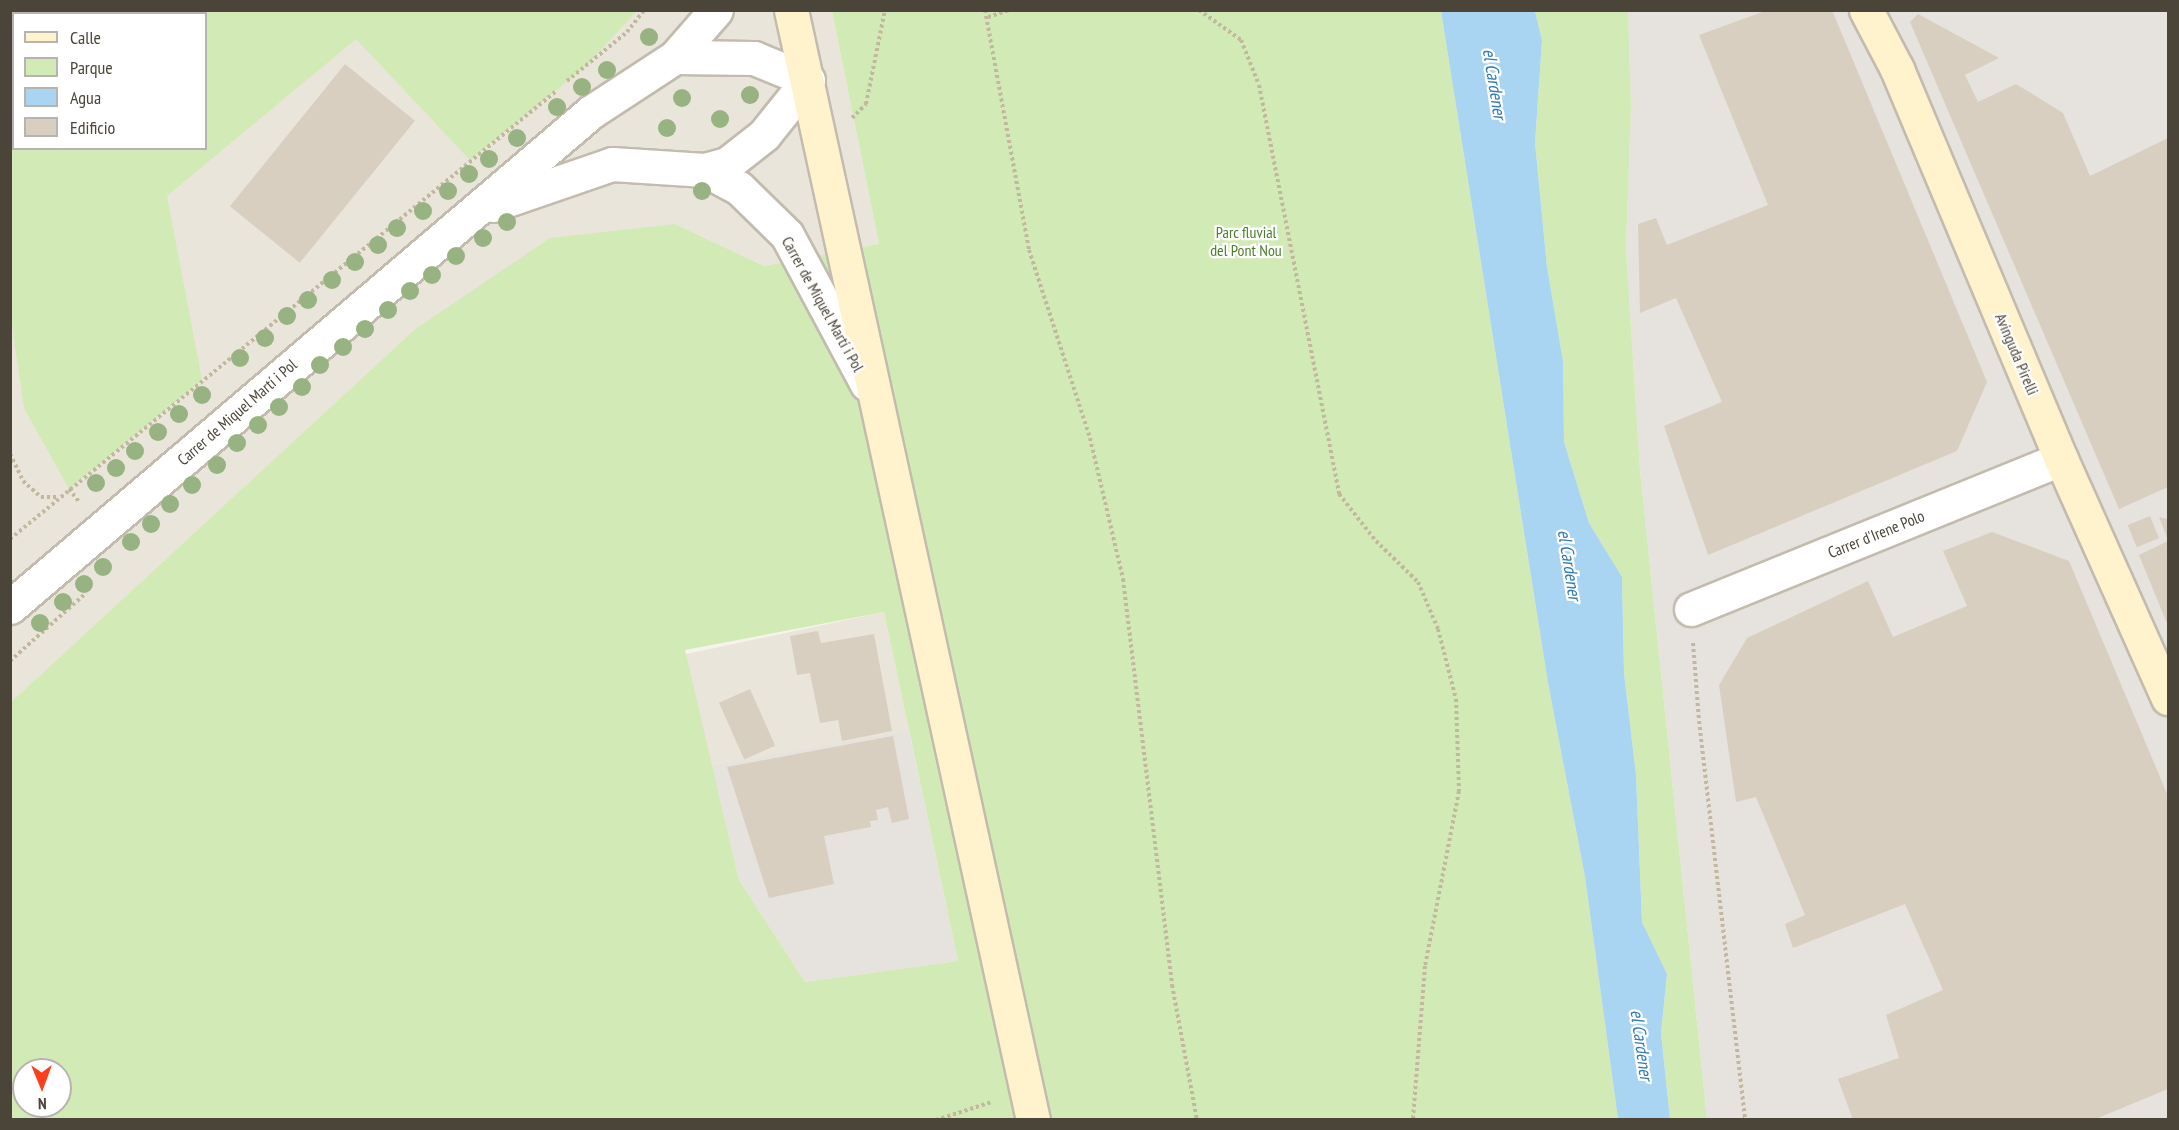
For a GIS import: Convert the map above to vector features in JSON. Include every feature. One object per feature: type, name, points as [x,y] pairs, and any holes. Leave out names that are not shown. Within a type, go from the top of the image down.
[{"type":"main road","points":[[791,10],[1030,1106]]},
{"type":"main road","name":"Avinguda Pirelli","points":[[1866,10],[1897,69],[2061,459],[2169,698]]},
{"type":"street","name":"Carrer de Miquel Martí i Pol","points":[[14,594],[591,112],[675,57],[716,10]]},
{"type":"street","points":[[675,57],[753,58],[808,80]]},
{"type":"street","name":"Carrer de Miquel Martí i Pol","points":[[464,219],[512,196],[612,164],[705,170],[727,164],[764,135],[808,80]]},
{"type":"street","name":"Carrer de Miquel Martí i Pol","points":[[705,170],[739,188],[786,235],[836,321],[876,402]]},
{"type":"street","name":"Carrer d'Irene Polo","points":[[1691,609],[2061,459]]},
{"type":"path","points":[[10,539],[627,32],[644,10]]},
{"type":"path","points":[[818,130],[845,124],[866,104],[885,10]]},
{"type":"path","points":[[985,10],[1029,250],[1090,438],[1123,579],[1172,985],[1197,1119]]},
{"type":"path","points":[[988,17],[1009,10]]},
{"type":"path","points":[[1199,10],[1241,40],[1259,85],[1339,494],[1376,541],[1418,582],[1438,629],[1456,699],[1459,791],[1425,966],[1413,1119]]},
{"type":"path","points":[[10,454],[23,481],[41,496],[60,497]]},
{"type":"path","points":[[1691,609],[1700,733],[1746,1119]]},
{"type":"path","points":[[936,1119],[1030,1106]]},
{"type":"shaded area","points":[[11,11],[832,11],[879,244],[764,266],[675,224],[414,330],[11,702]]},
{"type":"shaded area","points":[[1628,11],[2168,11],[2168,1119],[1707,1119],[1640,470],[1626,249],[1631,106]]},
{"type":"shaded area","points":[[884,612],[909,731],[711,774],[685,654]]},
{"type":"shaded area","points":[[909,731],[958,961],[805,982],[739,880],[712,766]]},
{"type":"green space","points":[[147,10],[637,11],[585,67],[470,160],[356,39],[167,196],[202,380],[69,489],[24,408],[10,311],[11,109],[12,150],[207,150],[207,12]]},
{"type":"green space","name":"Parc fluvial del Pont Nou","points":[[832,11],[1441,11],[1548,683],[1585,877],[1618,1119],[11,1120],[11,702],[414,330],[550,238],[675,224],[764,266],[879,244]],"holes":[[[884,612],[958,961],[805,982],[739,880],[685,650]]]},
{"type":"green space","points":[[1535,11],[1628,11],[1631,106],[1626,249],[1640,470],[1707,1119],[1670,1119],[1661,1033],[1667,974],[1642,922],[1636,775],[1624,673],[1622,577],[1589,523],[1564,442],[1563,361],[1547,267],[1535,143],[1542,40]]},
{"type":"water","name":"el Cardener","points":[[1441,11],[1535,11],[1542,40],[1535,143],[1547,267],[1563,361],[1564,442],[1589,523],[1622,577],[1624,673],[1636,775],[1642,922],[1667,974],[1661,1033],[1670,1119],[1618,1119],[1585,877],[1548,683]]},
{"type":"building","points":[[1768,10],[1832,10],[1987,382],[1957,451],[1708,555],[1664,426],[1722,402],[1676,298],[1640,313],[1638,224],[1656,218],[1667,245],[1768,205],[1699,35]]},
{"type":"building","points":[[1918,14],[1999,58],[1965,75],[1978,102],[2016,84],[2063,113],[2090,176],[2168,138],[2168,487],[2119,509],[1910,22]]},
{"type":"building","points":[[10,15],[12,15],[12,105],[10,105]]},
{"type":"building","points":[[345,64],[415,121],[300,263],[230,206]]},
{"type":"building","points":[[2150,516],[2159,538],[2137,547],[2128,525]]},
{"type":"building","points":[[2159,517],[2168,519],[2168,540]]},
{"type":"building","points":[[1992,532],[2069,561],[2168,796],[2168,1089],[2093,1120],[1853,1120],[1838,1079],[1899,1058],[1886,1015],[1943,990],[1905,904],[1793,948],[1785,924],[1805,915],[1756,797],[1736,802],[1719,685],[1747,638],[1868,581],[1893,637],[1967,606],[1943,551]]},
{"type":"building","points":[[2168,541],[2168,626],[2139,555]]},
{"type":"building","points":[[818,631],[821,643],[874,634],[892,731],[842,741],[838,720],[820,723],[810,673],[797,675],[790,636]]},
{"type":"building","points":[[750,689],[775,746],[744,759],[719,703]]},
{"type":"building","points":[[893,736],[909,819],[892,823],[888,807],[876,810],[878,820],[870,821],[871,827],[824,836],[834,884],[769,898],[727,767]]}]
